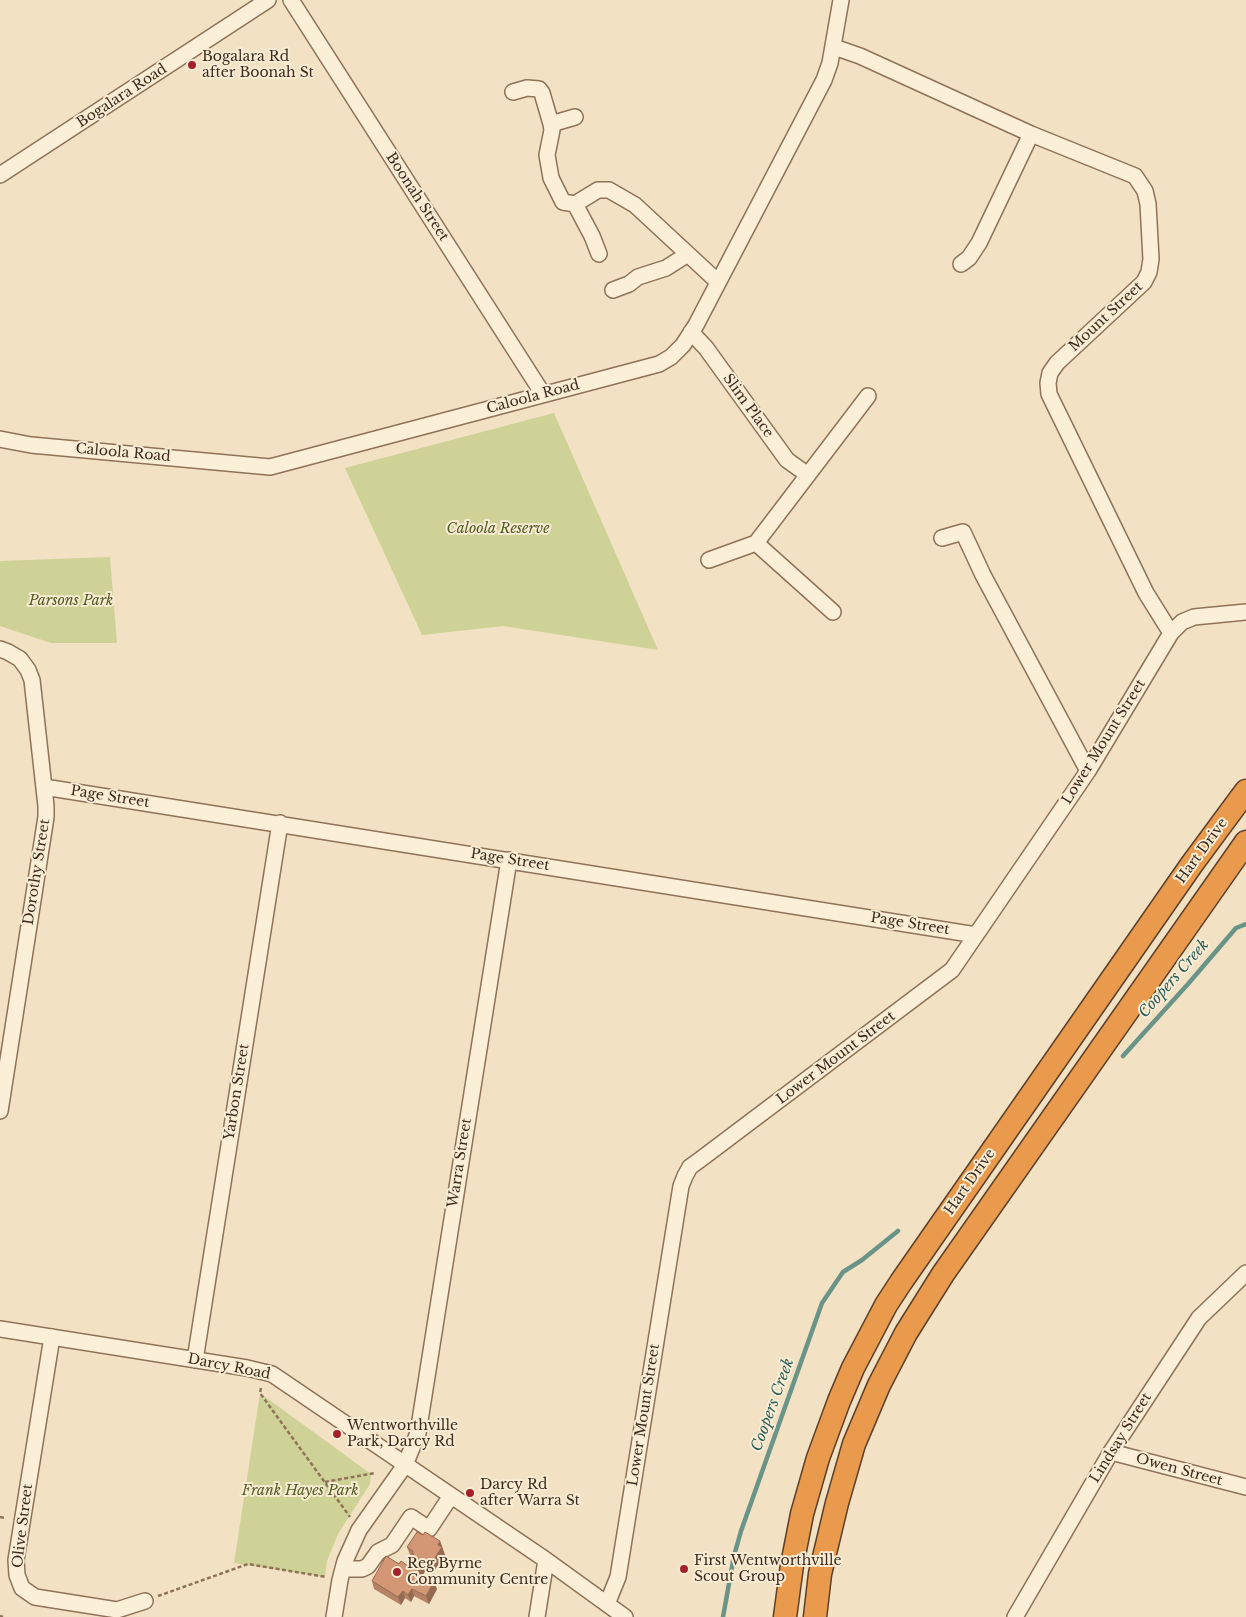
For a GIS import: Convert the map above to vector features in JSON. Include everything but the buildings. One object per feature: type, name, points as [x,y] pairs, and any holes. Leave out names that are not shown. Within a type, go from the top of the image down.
[{"type":"highway","name":"Hart Drive","points":[[786,1617],[792,1565],[802,1514],[818,1458],[853,1368],[886,1305],[900,1282],[1192,864],[1246,791]]},
{"type":"highway","points":[[815,1617],[822,1565],[854,1444],[879,1385],[906,1334],[948,1266],[1246,842]]},
{"type":"street","name":"Bogalara Road","points":[[0,175],[268,0]]},
{"type":"street","name":"Boonah Street","points":[[291,0],[543,394]]},
{"type":"street","name":"Caloola Road","points":[[0,439],[31,445],[270,467],[659,364],[671,357],[683,345],[691,332],[824,80],[834,47],[841,0]]},
{"type":"street","name":"Mount Street","points":[[834,47],[860,56],[1031,134],[1135,176],[1144,191],[1148,204],[1152,259],[1149,272],[1144,282],[1057,363],[1050,373],[1048,383],[1049,394],[1146,593],[1171,633]]},
{"type":"street","points":[[513,92],[528,88],[539,90],[542,93],[552,130],[547,155],[551,178],[563,202],[575,204],[598,190],[609,190],[635,205],[718,282]]},
{"type":"street","points":[[551,124],[574,117]]},
{"type":"street","points":[[961,264],[969,258],[979,243],[1031,134]]},
{"type":"street","points":[[575,204],[599,254]]},
{"type":"street","points":[[614,290],[638,277],[666,268],[688,254]]},
{"type":"street","name":"Slim Place","points":[[691,332],[706,348],[787,460],[808,475]]},
{"type":"street","points":[[709,560],[756,543],[868,396]]},
{"type":"street","points":[[942,538],[963,532],[983,575],[1088,771]]},
{"type":"street","points":[[756,543],[833,612]]},
{"type":"street","name":"Lower Mount Street","points":[[606,1604],[618,1577],[681,1186],[690,1167],[952,970],[1088,771],[1171,633],[1182,622],[1194,617],[1246,612]]},
{"type":"street","name":"Dorothy Street","points":[[0,649],[20,660],[28,670],[32,680],[46,817],[0,1110]]},
{"type":"street","name":"Page Street","points":[[44,787],[976,935]]},
{"type":"street","name":"Yarbon Street","points":[[195,1360],[280,823]]},
{"type":"street","name":"Warra Street","points":[[334,1617],[342,1574],[360,1530],[405,1465],[418,1434],[509,860]]},
{"type":"street","name":"Lindsay Street","points":[[1015,1617],[1111,1452],[1200,1318],[1246,1273]]},
{"type":"street","name":"Darcy Road","points":[[0,1329],[247,1368],[272,1374],[546,1560],[625,1617]]},
{"type":"street","name":"Olive Street","points":[[52,1337],[17,1550],[17,1575],[22,1588],[35,1597],[117,1610],[145,1601]]},
{"type":"street","name":"Owen Street","points":[[1111,1452],[1246,1487]]},
{"type":"street","points":[[342,1574],[368,1566],[378,1552],[392,1545],[411,1517],[429,1529],[451,1496]]},
{"type":"street","points":[[537,1617],[546,1560]]},
{"type":"path","points":[[261,1388],[260,1393],[352,1520]]},
{"type":"path","points":[[325,1482],[376,1472]]},
{"type":"path","points":[[0,1517],[5,1518]]},
{"type":"path","points":[[145,1601],[248,1564],[342,1574]]},
{"type":"green space","name":"Caloola Reserve","points":[[554,413],[658,650],[503,626],[422,635],[345,468]]},
{"type":"green space","name":"Parsons Park","points":[[110,557],[117,643],[51,643],[0,626],[0,561]]},
{"type":"green space","name":"Frank Hayes Park","points":[[260,1393],[371,1474],[370,1484],[338,1534],[327,1561],[325,1577],[234,1563]]},
{"type":"waterway","name":"Coopers Creek","points":[[1123,1056],[1236,928],[1246,924]]},
{"type":"waterway","name":"Coopers Creek","points":[[723,1617],[734,1556],[741,1531],[822,1303],[843,1272],[862,1260],[898,1231]]},
{"type":"place","name":"Bogalara Rd after Boonah St","points":[[192,65]]},
{"type":"place","name":"Wentworthville Park, Darcy Rd","points":[[337,1434]]},
{"type":"place","name":"Darcy Rd after Warra St","points":[[470,1493]]},
{"type":"place","name":"First Wentworthville Scout Group","points":[[684,1569]]},
{"type":"place","name":"Reg Byrne Community Centre","points":[[397,1572]]}]
